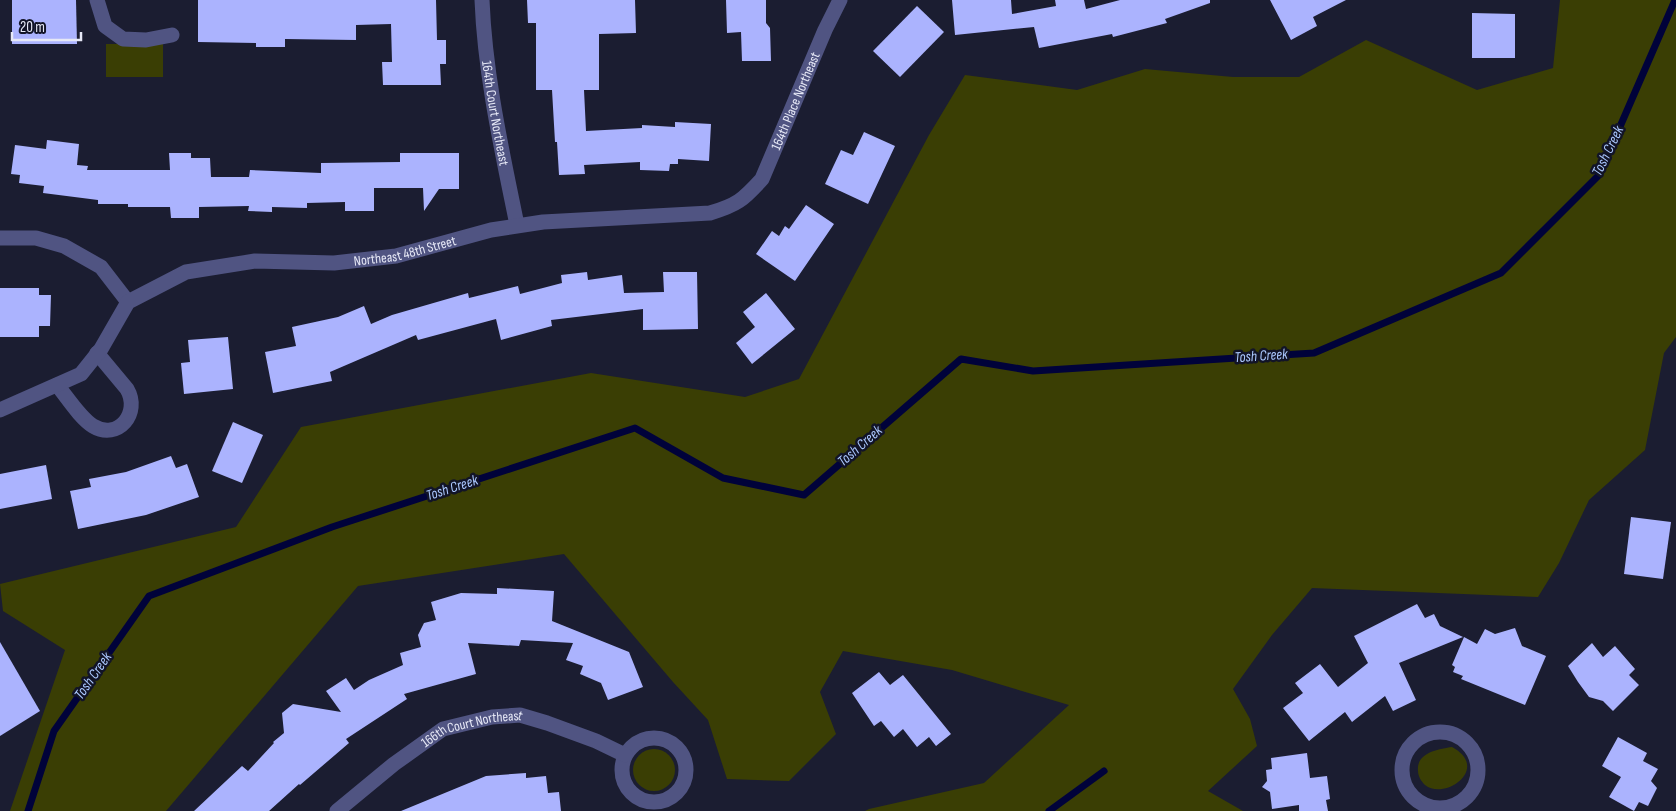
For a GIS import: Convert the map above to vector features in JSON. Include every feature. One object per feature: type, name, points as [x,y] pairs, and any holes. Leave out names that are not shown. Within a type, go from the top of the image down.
[{"type":"street","points":[[97,0],[105,26],[123,39],[146,40],[172,35]]},
{"type":"street","name":"164th Court Northeast","points":[[482,0],[483,23],[497,128],[517,225]]},
{"type":"street","name":"164th Place Northeast","points":[[744,199],[762,180],[825,30],[840,0]]},
{"type":"street","name":"Northeast 48th Street","points":[[128,302],[186,272],[255,261],[334,263],[396,256],[491,230],[517,225],[710,213],[729,207],[744,199]]},
{"type":"street","points":[[0,238],[36,238],[64,246],[101,267],[128,302],[98,354],[81,374],[0,410]]},
{"type":"street","points":[[58,385],[92,425],[108,430],[124,423],[132,410],[131,396],[128,389],[98,354]]},
{"type":"street","name":"166th Court Northeast","points":[[337,811],[394,764],[443,729],[492,717],[520,715],[596,741],[625,754]]},
{"type":"street","points":[[1441,731],[1454,734],[1464,740],[1473,750],[1478,761],[1478,774],[1475,786],[1468,797],[1457,804],[1440,809],[1420,803],[1411,795],[1404,784],[1401,772],[1403,759],[1408,748],[1417,739],[1428,733],[1441,731]]},
{"type":"street","points":[[652,737],[664,738],[674,744],[686,762],[687,773],[684,783],[678,792],[661,802],[650,802],[640,799],[625,786],[622,776],[622,765],[625,754],[641,740],[652,737]]},
{"type":"green space","points":[[1560,0],[1676,0],[1676,337],[1664,353],[1645,450],[1589,500],[1559,563],[1538,597],[1312,588],[1272,635],[1233,689],[1250,719],[1257,746],[1208,791],[1243,811],[865,811],[984,783],[1069,705],[952,670],[843,651],[820,692],[836,734],[789,781],[727,779],[708,720],[673,682],[564,554],[358,586],[166,811],[10,811],[65,650],[3,611],[0,584],[236,527],[301,427],[591,373],[745,397],[799,379],[929,135],[965,75],[1077,90],[1145,69],[1233,77],[1299,77],[1366,40],[1477,90],[1553,68]]},
{"type":"green space","points":[[106,44],[163,44],[163,77],[106,77]]},
{"type":"green space","points":[[1452,747],[1463,755],[1467,764],[1466,772],[1461,780],[1453,786],[1443,789],[1434,789],[1425,785],[1418,773],[1420,760],[1429,753]]},
{"type":"green space","points":[[654,749],[669,755],[675,770],[669,785],[654,791],[639,785],[633,770],[639,755]]},
{"type":"building","points":[[12,0],[76,0],[77,44],[12,44]]},
{"type":"building","points":[[198,0],[436,0],[437,40],[446,40],[446,64],[440,64],[441,85],[383,85],[382,62],[392,62],[391,24],[356,25],[356,40],[285,39],[285,47],[256,47],[256,43],[198,42]]},
{"type":"building","points":[[527,0],[635,0],[636,33],[599,34],[599,90],[584,90],[586,131],[642,128],[642,125],[675,127],[675,122],[711,124],[709,161],[678,159],[678,164],[670,164],[669,171],[640,170],[640,162],[584,165],[585,174],[559,175],[552,90],[536,90],[536,23],[528,23]]},
{"type":"building","points":[[726,0],[766,0],[766,23],[770,28],[771,61],[742,61],[741,32],[727,33]]},
{"type":"building","points":[[952,0],[1011,0],[1012,14],[1056,6],[1055,0],[1084,0],[1086,9],[1120,0],[1210,0],[1210,3],[1165,19],[1167,23],[1113,37],[1112,34],[1039,48],[1034,27],[955,35]]},
{"type":"building","points":[[1270,0],[1346,0],[1313,17],[1317,26],[1291,40]]},
{"type":"building","points":[[917,6],[944,32],[900,77],[873,51]]},
{"type":"building","points":[[1472,13],[1515,14],[1515,58],[1472,58]]},
{"type":"building","points":[[864,132],[895,146],[868,204],[825,184],[841,150],[853,155]]},
{"type":"building","points":[[47,140],[79,144],[77,165],[88,166],[87,170],[170,170],[169,153],[191,153],[191,158],[210,158],[211,177],[249,177],[250,170],[321,173],[321,163],[400,162],[400,153],[459,153],[459,189],[439,189],[424,211],[423,188],[374,188],[374,211],[345,211],[345,202],[307,203],[307,208],[272,207],[272,212],[248,211],[249,206],[199,207],[199,218],[171,218],[170,207],[128,207],[128,204],[98,204],[98,200],[43,193],[44,186],[19,183],[20,175],[11,174],[15,145],[46,149]]},
{"type":"building","points":[[806,205],[834,224],[795,281],[756,254],[772,231],[779,236],[785,226],[789,229]]},
{"type":"building","points":[[587,272],[588,280],[622,275],[624,293],[664,292],[663,272],[697,272],[698,329],[643,330],[643,309],[551,320],[552,326],[501,340],[496,319],[418,340],[416,335],[330,372],[332,381],[273,393],[265,352],[296,346],[292,327],[338,317],[364,306],[371,324],[392,315],[468,293],[469,298],[518,286],[520,294],[562,283],[561,275]]},
{"type":"building","points":[[0,288],[39,288],[39,295],[51,295],[50,326],[39,326],[39,337],[0,337]]},
{"type":"building","points":[[766,293],[795,329],[752,364],[736,343],[755,327],[743,312]]},
{"type":"building","points":[[228,337],[233,389],[184,394],[181,363],[190,362],[188,340]]},
{"type":"building","points":[[233,422],[263,435],[242,483],[212,471]]},
{"type":"building","points":[[171,456],[176,468],[187,464],[199,497],[146,515],[78,529],[70,491],[91,487],[89,479],[126,472]]},
{"type":"building","points":[[46,465],[52,499],[0,509],[0,474]]},
{"type":"building","points":[[1631,517],[1671,522],[1663,579],[1624,574]]},
{"type":"building","points":[[497,588],[554,591],[552,621],[629,652],[643,687],[608,700],[601,683],[580,674],[583,666],[566,660],[573,643],[521,640],[519,646],[468,643],[476,674],[404,694],[407,699],[346,739],[349,743],[269,811],[194,811],[242,766],[248,771],[273,742],[284,733],[282,713],[293,704],[341,712],[326,691],[346,678],[354,690],[369,680],[403,665],[400,653],[421,647],[418,635],[424,623],[436,620],[431,602],[461,593],[497,594]]},
{"type":"building","points":[[1417,604],[1425,618],[1434,614],[1440,626],[1463,637],[1399,663],[1416,700],[1393,711],[1385,696],[1352,722],[1345,712],[1309,741],[1283,708],[1303,693],[1295,683],[1320,664],[1338,687],[1368,663],[1354,636]]},
{"type":"building","points":[[1515,628],[1522,646],[1546,656],[1525,705],[1461,679],[1463,676],[1453,672],[1455,667],[1452,665],[1464,637],[1477,644],[1485,629],[1495,634]]},
{"type":"building","points":[[0,642],[40,711],[0,736]]},
{"type":"building","points":[[1592,643],[1603,657],[1615,646],[1635,669],[1629,675],[1639,685],[1613,711],[1603,701],[1589,697],[1568,666]]},
{"type":"building","points":[[879,672],[890,685],[903,675],[951,734],[936,746],[929,737],[917,747],[903,729],[894,737],[881,721],[874,726],[852,693]]},
{"type":"building","points":[[1618,737],[1647,753],[1643,761],[1658,769],[1651,781],[1657,788],[1648,806],[1639,802],[1634,811],[1609,797],[1621,777],[1602,766]]},
{"type":"building","points":[[1307,753],[1310,778],[1327,776],[1330,799],[1326,800],[1328,811],[1299,811],[1299,805],[1272,809],[1270,792],[1262,787],[1267,781],[1266,770],[1272,769],[1271,758]]},
{"type":"building","points":[[526,773],[526,778],[546,776],[548,793],[559,792],[561,811],[401,811],[486,776]]},
{"type":"waterway","name":"Tosh Creek","points":[[28,811],[54,731],[149,596],[332,527],[635,428],[723,478],[804,495],[961,359],[1033,371],[1314,353],[1501,273],[1599,175],[1675,0]]},
{"type":"waterway","points":[[1049,811],[1104,771]]}]
